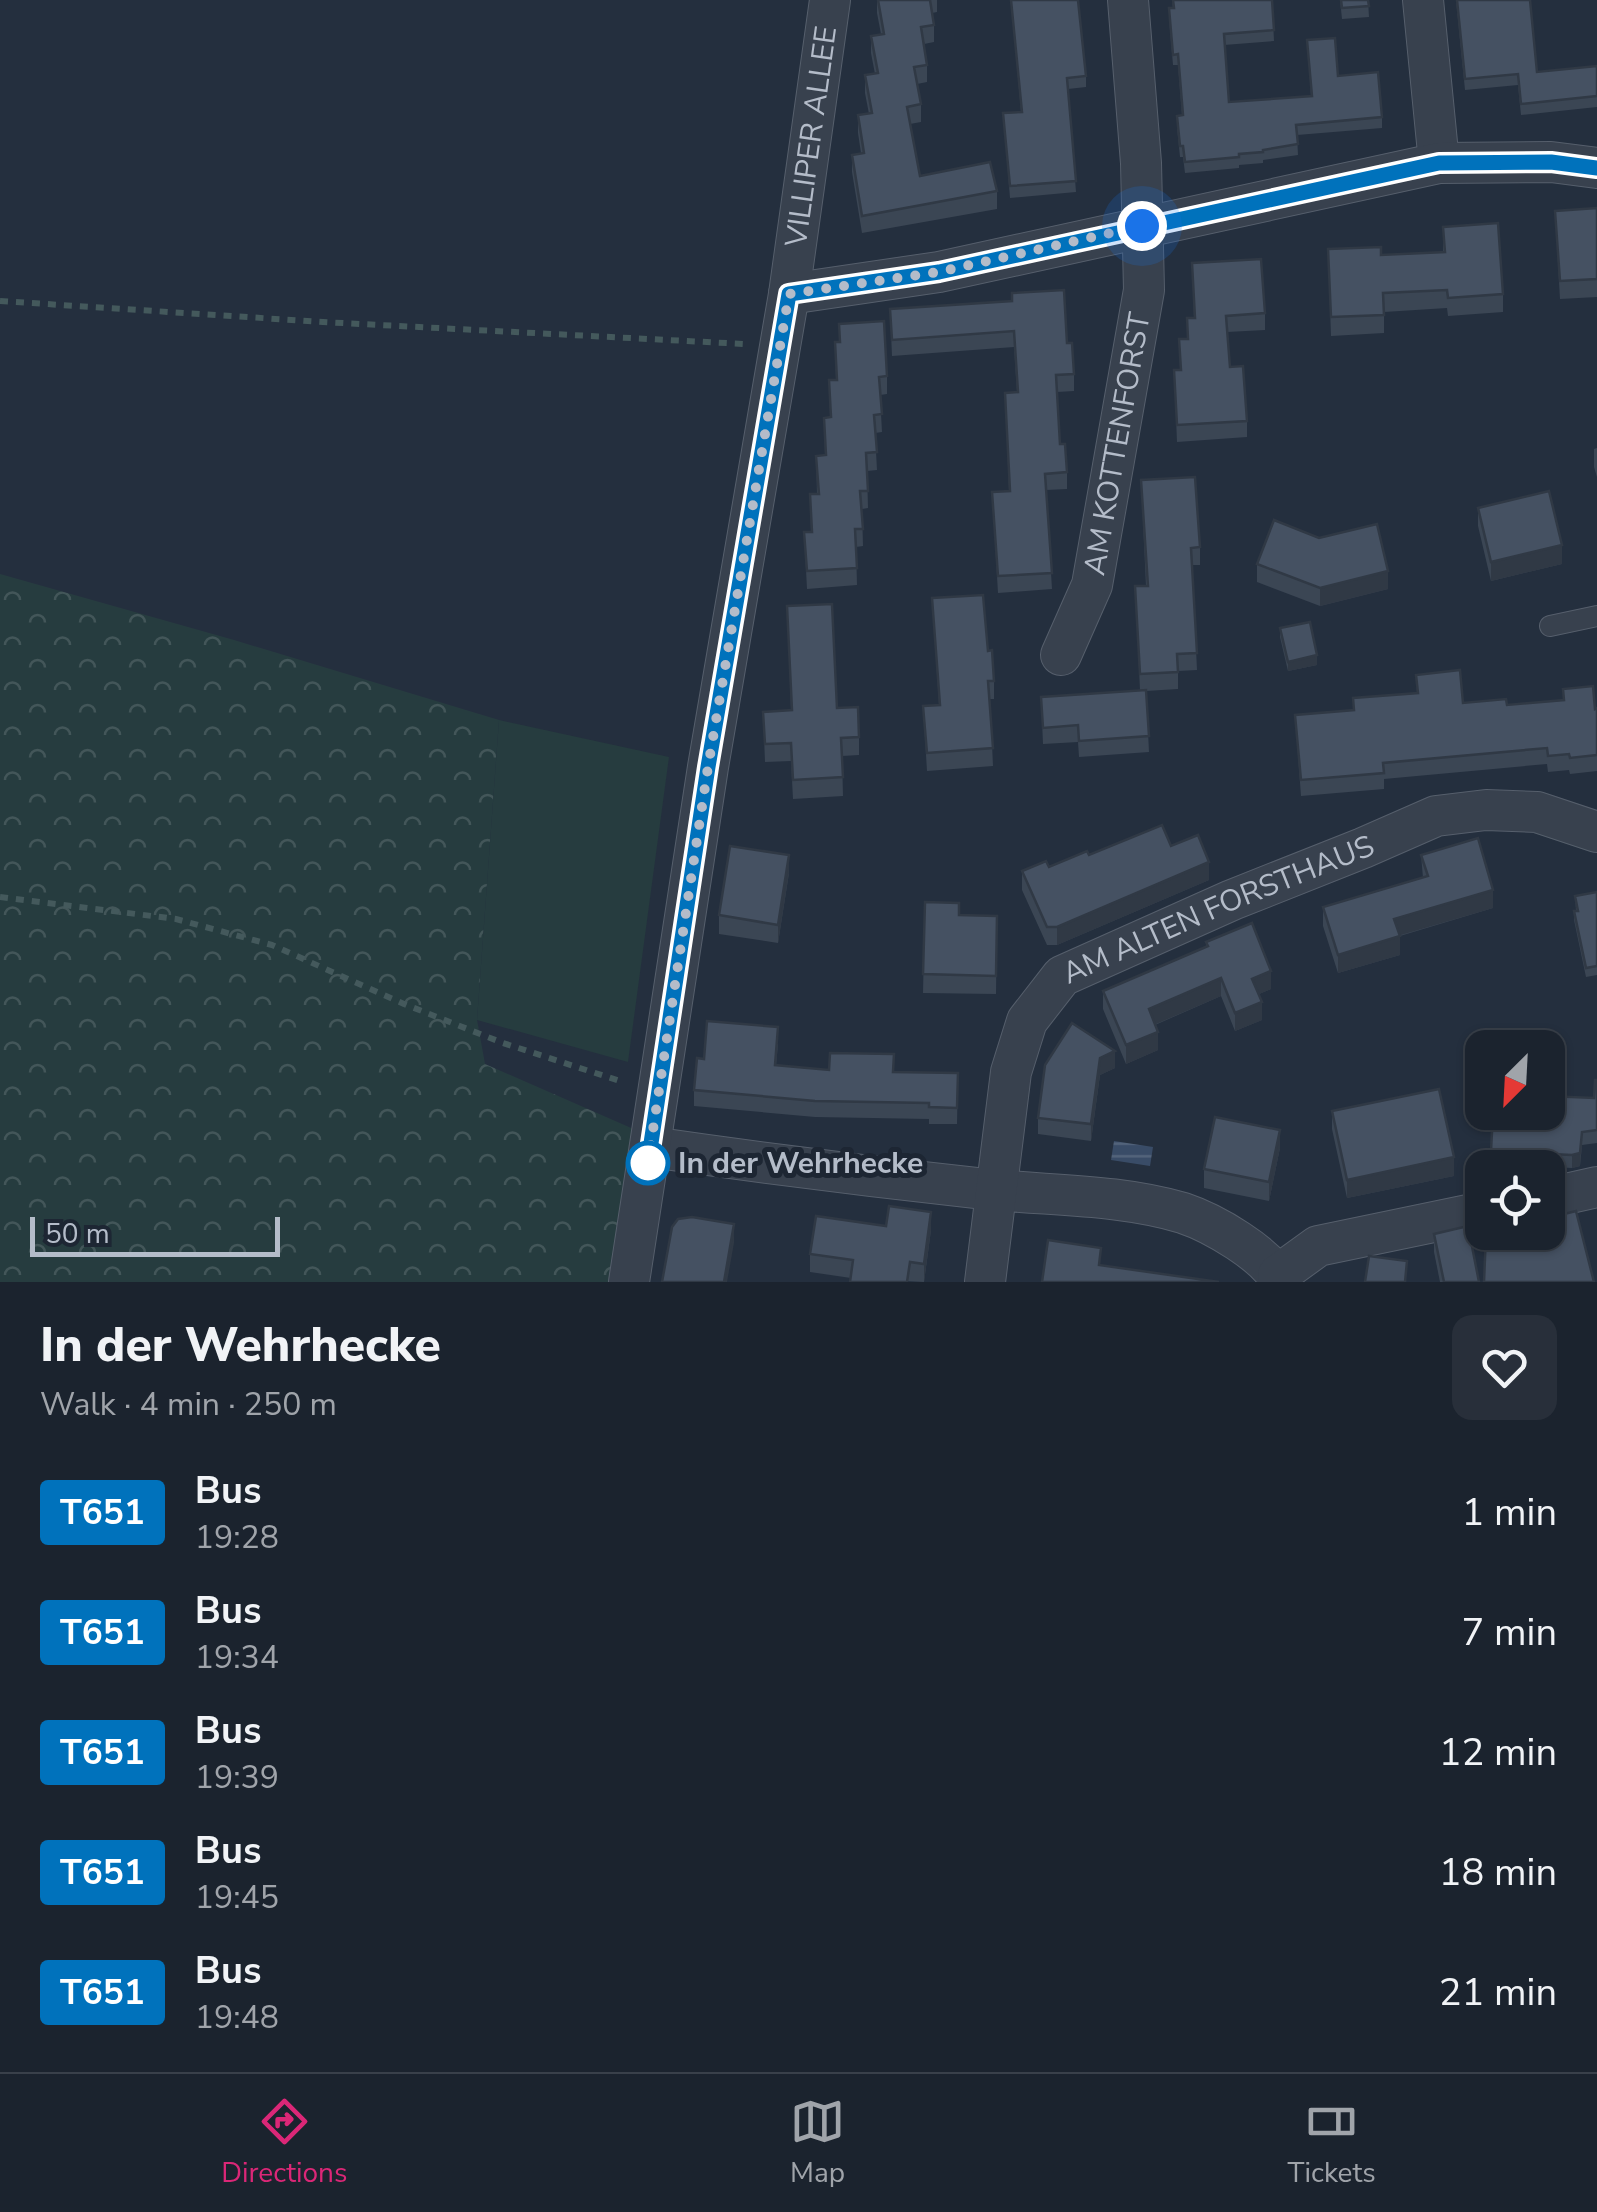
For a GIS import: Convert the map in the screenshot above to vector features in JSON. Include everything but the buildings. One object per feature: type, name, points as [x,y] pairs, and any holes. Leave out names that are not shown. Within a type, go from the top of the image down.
[{"type":"street","name":"VILLIPER ALLEE","points":[[629,1282],[708,767],[789,294],[830,0]]},
{"type":"street","name":"AM KOTTENFORST","points":[[1062,656],[1092,585],[1144,290],[1141,163],[1128,0]]},
{"type":"street","points":[[1424,0],[1439,163]]},
{"type":"street","points":[[789,294],[939,272],[1439,163],[1551,162],[1597,168]]},
{"type":"street","name":"AM ALTEN FORSTHAUS","points":[[985,1282],[1011,1072],[1027,1021],[1062,976],[1232,900],[1436,816],[1486,810],[1537,812],[1597,832]]},
{"type":"street","points":[[651,1147],[838,1174],[1125,1199],[1186,1214],[1241,1241],[1280,1278],[1318,1246],[1465,1216]]},
{"type":"street","points":[[1565,1194],[1597,1187]]},
{"type":"lane","points":[[1550,626],[1597,616]]},
{"type":"path","points":[[0,301],[381,326],[731,344],[780,343]]},
{"type":"path","points":[[0,897],[176,919],[272,945],[504,1043],[658,1093]]},
{"type":"green space","points":[[0,574],[499,720],[477,1020],[485,1064],[638,1131],[612,1282],[0,1282]]},
{"type":"green space","points":[[499,720],[669,757],[628,1062],[477,1020]]},
{"type":"water","points":[[1114,1141],[1153,1147],[1150,1166],[1111,1160]]},
{"type":"bus line","name":"T651","points":[[648,1163],[708,767],[789,294],[939,272],[1439,163],[1551,162],[1597,168]]},
{"type":"place","name":"In der Wehrhecke","points":[[648,1163]]},
{"type":"route","points":[[648,1163],[708,767],[789,294],[939,272],[1142,226]]}]
